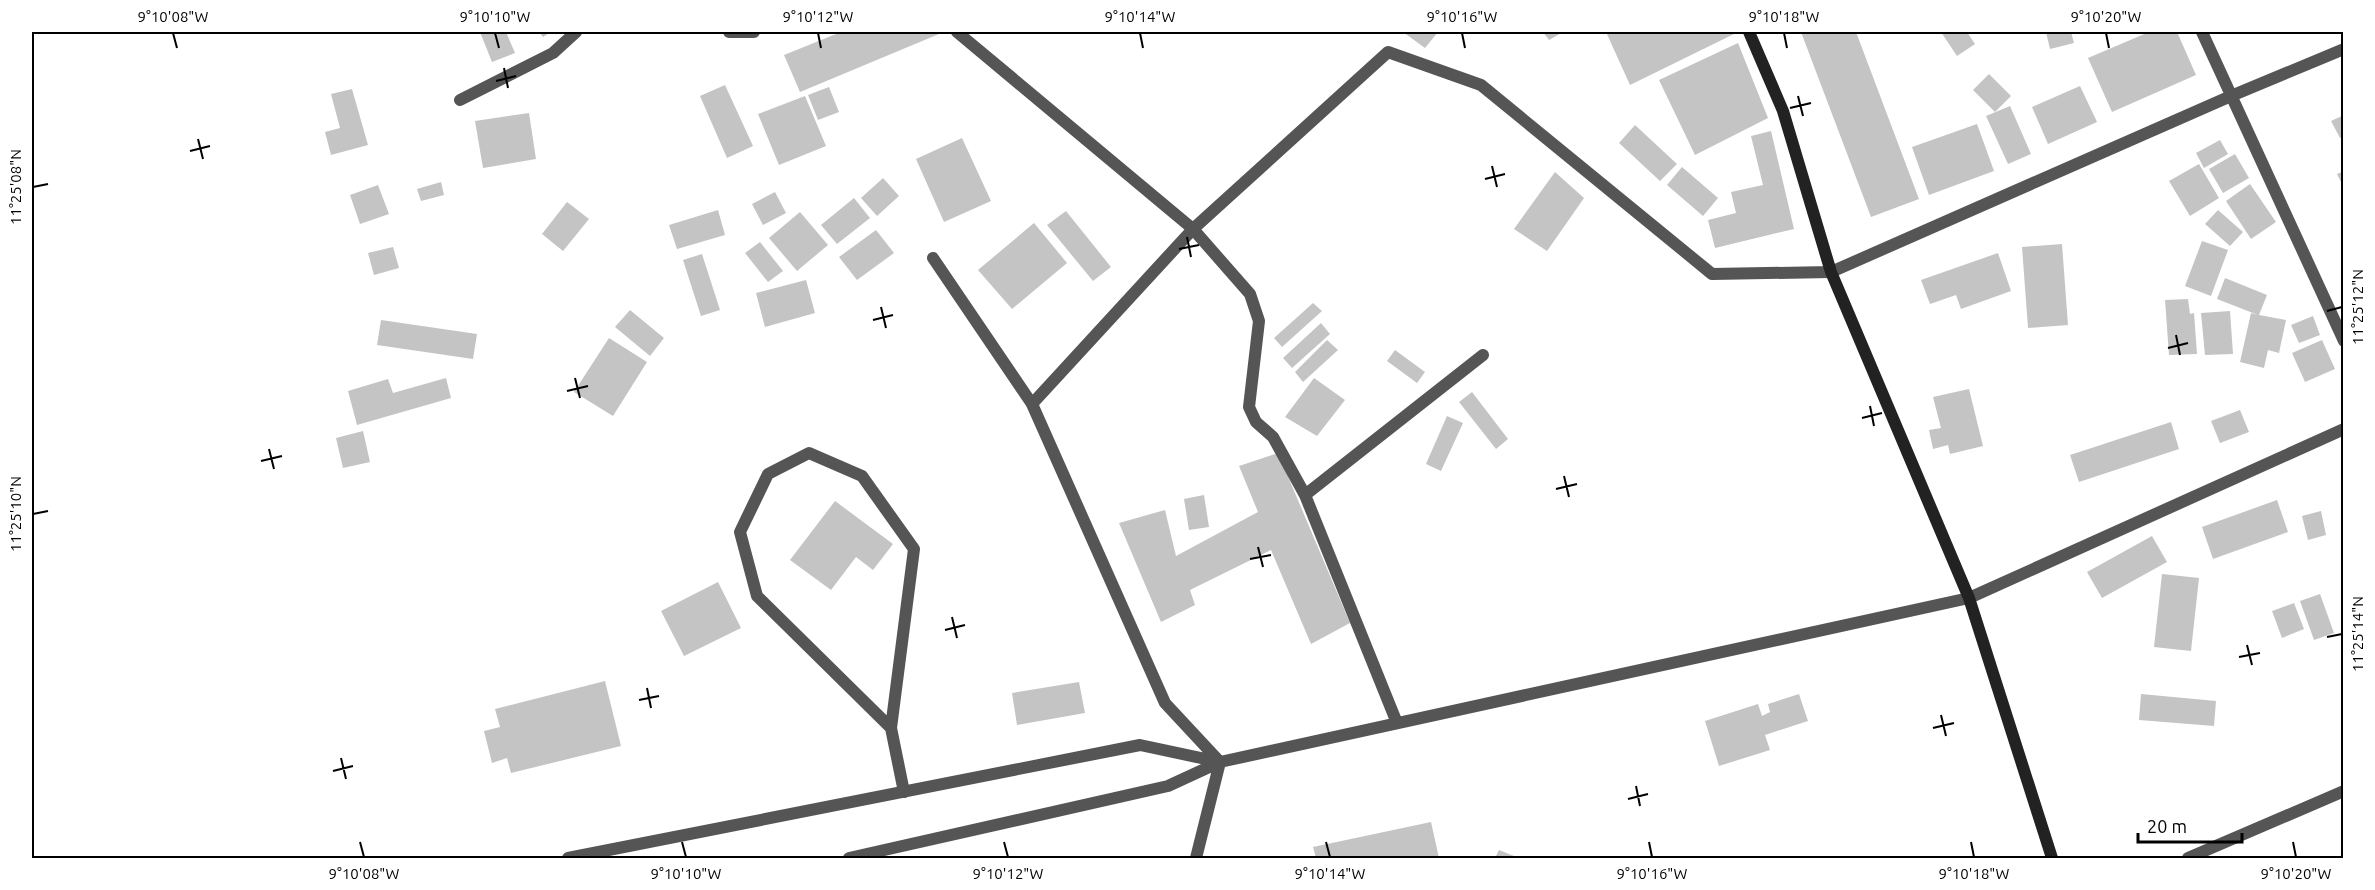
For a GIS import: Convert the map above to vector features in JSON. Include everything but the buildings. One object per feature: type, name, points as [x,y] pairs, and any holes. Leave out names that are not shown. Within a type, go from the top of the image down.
[{"type":"street","points":[[460,100],[553,53],[576,32]]},
{"type":"street","points":[[729,32],[754,32]]},
{"type":"street","points":[[957,32],[1193,229],[1250,294],[1259,321],[1249,407],[1256,422],[1273,437],[1305,495],[1397,723]]},
{"type":"street","points":[[1749,32],[1783,111],[1831,272],[1969,598],[2052,858]]},
{"type":"street","points":[[2202,32],[2343,341]]},
{"type":"street","points":[[1032,404],[1193,229],[1388,52],[1480,85],[1712,274],[1831,272],[2343,49]]},
{"type":"street","points":[[933,258],[1032,404],[1165,703],[1220,762]]},
{"type":"street","points":[[1305,495],[1483,355]]},
{"type":"street","points":[[849,858],[1168,786],[1220,762],[1969,598],[2343,429]]},
{"type":"street","points":[[891,728],[757,596],[740,532],[768,474],[809,453],[862,476],[914,549],[891,728],[904,792]]},
{"type":"street","points":[[568,858],[1140,745],[1220,762]]},
{"type":"street","points":[[1196,858],[1220,762]]},
{"type":"street","points":[[2188,858],[2343,791]]}]
